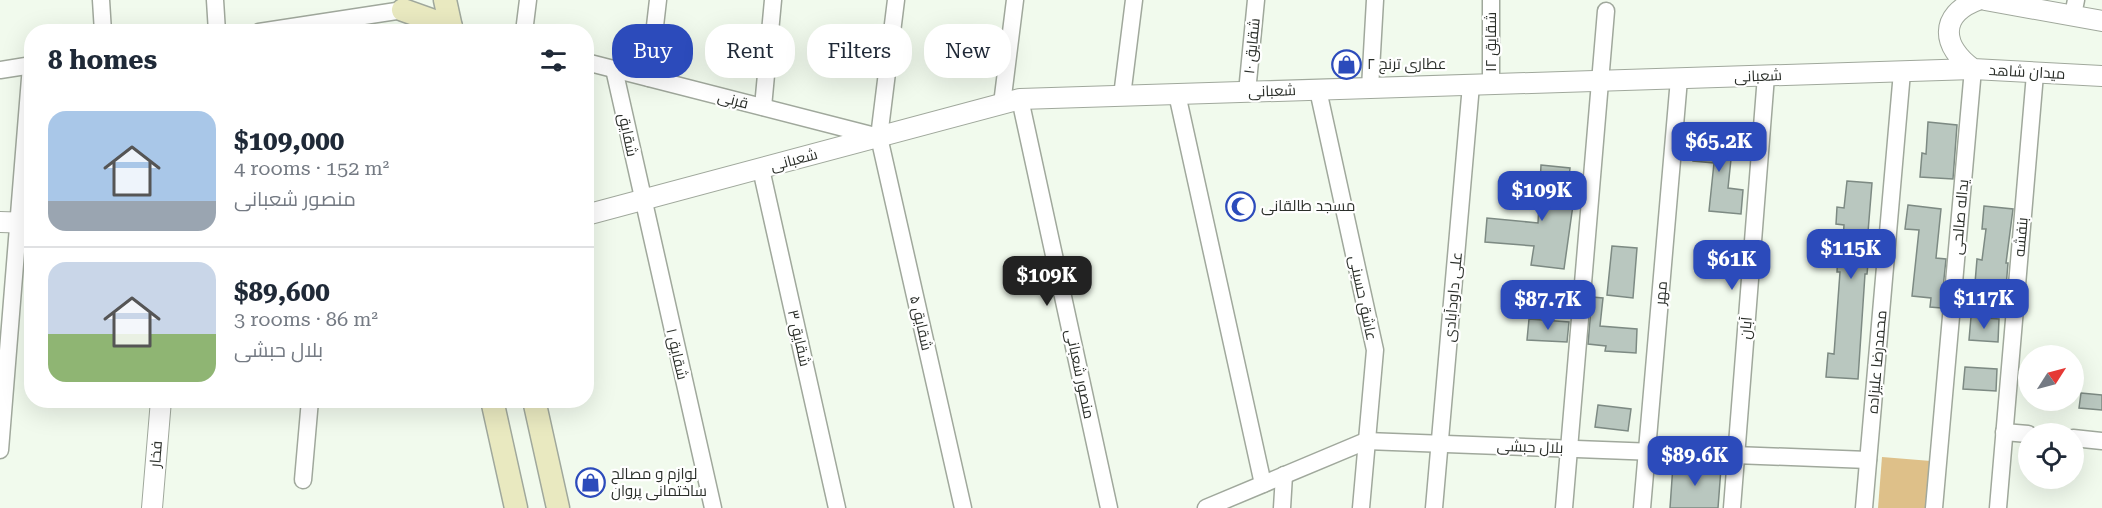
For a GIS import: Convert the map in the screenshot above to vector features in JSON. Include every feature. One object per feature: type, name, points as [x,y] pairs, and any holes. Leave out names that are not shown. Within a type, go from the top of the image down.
[{"type":"main road","points":[[445,0],[454,24]]},
{"type":"main road","points":[[404,14],[436,24]]},
{"type":"main road","points":[[494,408],[516,508]]},
{"type":"main road","points":[[536,408],[558,508]]},
{"type":"street","points":[[101,0],[102,24]]},
{"type":"street","points":[[215,0],[216,24]]},
{"type":"street","points":[[525,24],[528,0]]},
{"type":"street","points":[[655,24],[658,0]]},
{"type":"street","points":[[763,107],[773,0]]},
{"type":"street","name":"شقایق ۵","points":[[896,0],[879,137],[963,508]]},
{"type":"street","name":"منصور شعبانی","points":[[1015,0],[1011,102],[1109,508]]},
{"type":"street","points":[[1122,96],[1134,0]]},
{"type":"street","name":"شقایق ۱۰","points":[[1247,92],[1256,0]]},
{"type":"street","points":[[1370,88],[1375,0]]},
{"type":"street","name":"شقایق ۱۲","points":[[1481,85],[1491,0]]},
{"type":"street","name":"میدان شاهد","points":[[1978,0],[1966,4],[1954,13],[1949,29],[1952,47],[1959,59],[1973,69],[2102,76]]},
{"type":"street","points":[[1985,0],[2074,7],[2102,21]]},
{"type":"street","points":[[1564,508],[1606,11]]},
{"type":"street","points":[[346,24],[404,14]]},
{"type":"street","name":"قرنی","points":[[594,64],[612,68]]},
{"type":"street","points":[[0,70],[24,67]]},
{"type":"street","name":"شعبانی","points":[[594,213],[1011,102],[1177,94],[1973,69]]},
{"type":"street","name":"یداله صالحی","points":[[1934,508],[1973,69]]},
{"type":"street","name":"محمدرضا علیزاده","points":[[1864,508],[1902,72]]},
{"type":"street","name":"بنفشه","points":[[1998,508],[2035,74]]},
{"type":"street","name":"آبان","points":[[1732,508],[1766,76]]},
{"type":"street","name":"شقایق","points":[[616,78],[642,200]]},
{"type":"street","name":"قرنی","points":[[649,78],[879,137]]},
{"type":"street","name":"مهر","points":[[1642,508],[1679,79]]},
{"type":"street","name":"علی داودآبادی","points":[[1434,508],[1481,85]]},
{"type":"street","name":"عاشق حسینی","points":[[1318,90],[1375,350],[1361,508]]},
{"type":"street","points":[[1177,94],[1263,484]]},
{"type":"street","points":[[0,450],[24,139]]},
{"type":"street","name":"شقایق ۳","points":[[761,169],[837,508]]},
{"type":"street","name":"شقایق ۱","points":[[642,200],[713,508]]},
{"type":"street","name":"فخار","points":[[152,508],[160,408]]},
{"type":"street","points":[[303,480],[309,408]]},
{"type":"street","points":[[2004,432],[2018,433]]},
{"type":"street","points":[[2084,439],[2102,441]]},
{"type":"street","name":"بلال حبشی","points":[[1206,508],[1366,441],[1868,460]]},
{"type":"street","points":[[1282,508],[1284,475]]},
{"type":"shaded area","points":[[1882,457],[1931,461],[1927,508],[1878,508]]},
{"type":"building","points":[[1928,122],[1957,125],[1953,179],[1920,177],[1922,153],[1926,154]]},
{"type":"building","points":[[1695,136],[1733,140],[1728,188],[1743,190],[1741,214],[1709,211],[1714,163],[1693,161]]},
{"type":"building","points":[[1541,165],[1570,168],[1567,197],[1574,198],[1564,269],[1531,265],[1534,246],[1485,242],[1487,218],[1538,223]]},
{"type":"building","points":[[1847,181],[1872,183],[1868,232],[1871,232],[1867,274],[1865,274],[1858,379],[1826,377],[1828,353],[1834,354],[1840,272],[1837,272],[1838,252],[1842,253],[1844,225],[1836,224],[1837,207],[1844,208]]},
{"type":"building","points":[[1908,205],[1941,209],[1936,258],[1946,259],[1941,308],[1930,307],[1931,298],[1912,296],[1919,230],[1905,229]]},
{"type":"building","points":[[1984,206],[2013,209],[2006,263],[2008,263],[2006,287],[1975,283],[1977,259],[1982,260],[1986,229],[1982,229]]},
{"type":"building","points":[[1612,246],[1637,248],[1633,298],[1607,295]]},
{"type":"building","points":[[1592,297],[1603,298],[1600,326],[1637,329],[1636,353],[1605,351],[1606,346],[1588,344]]},
{"type":"building","points":[[1971,317],[1999,319],[1998,342],[1969,340]]},
{"type":"building","points":[[1529,319],[1569,322],[1567,342],[1527,340]]},
{"type":"building","points":[[1965,367],[1997,369],[1996,391],[1963,389]]},
{"type":"building","points":[[2084,393],[2102,395],[2102,410],[2084,408]]},
{"type":"building","points":[[1598,405],[1631,409],[1628,431],[1595,427]]},
{"type":"building","points":[[1673,465],[1721,468],[1718,508],[1670,508]]},
{"type":"place","name":"عطاری ترنج ۲","points":[[1346,64]]},
{"type":"place","name":"مسجد طالقانی","points":[[1240,206]]},
{"type":"place","name":"لوازم و مصالح ساختمانی پروان","points":[[590,483]]}]
